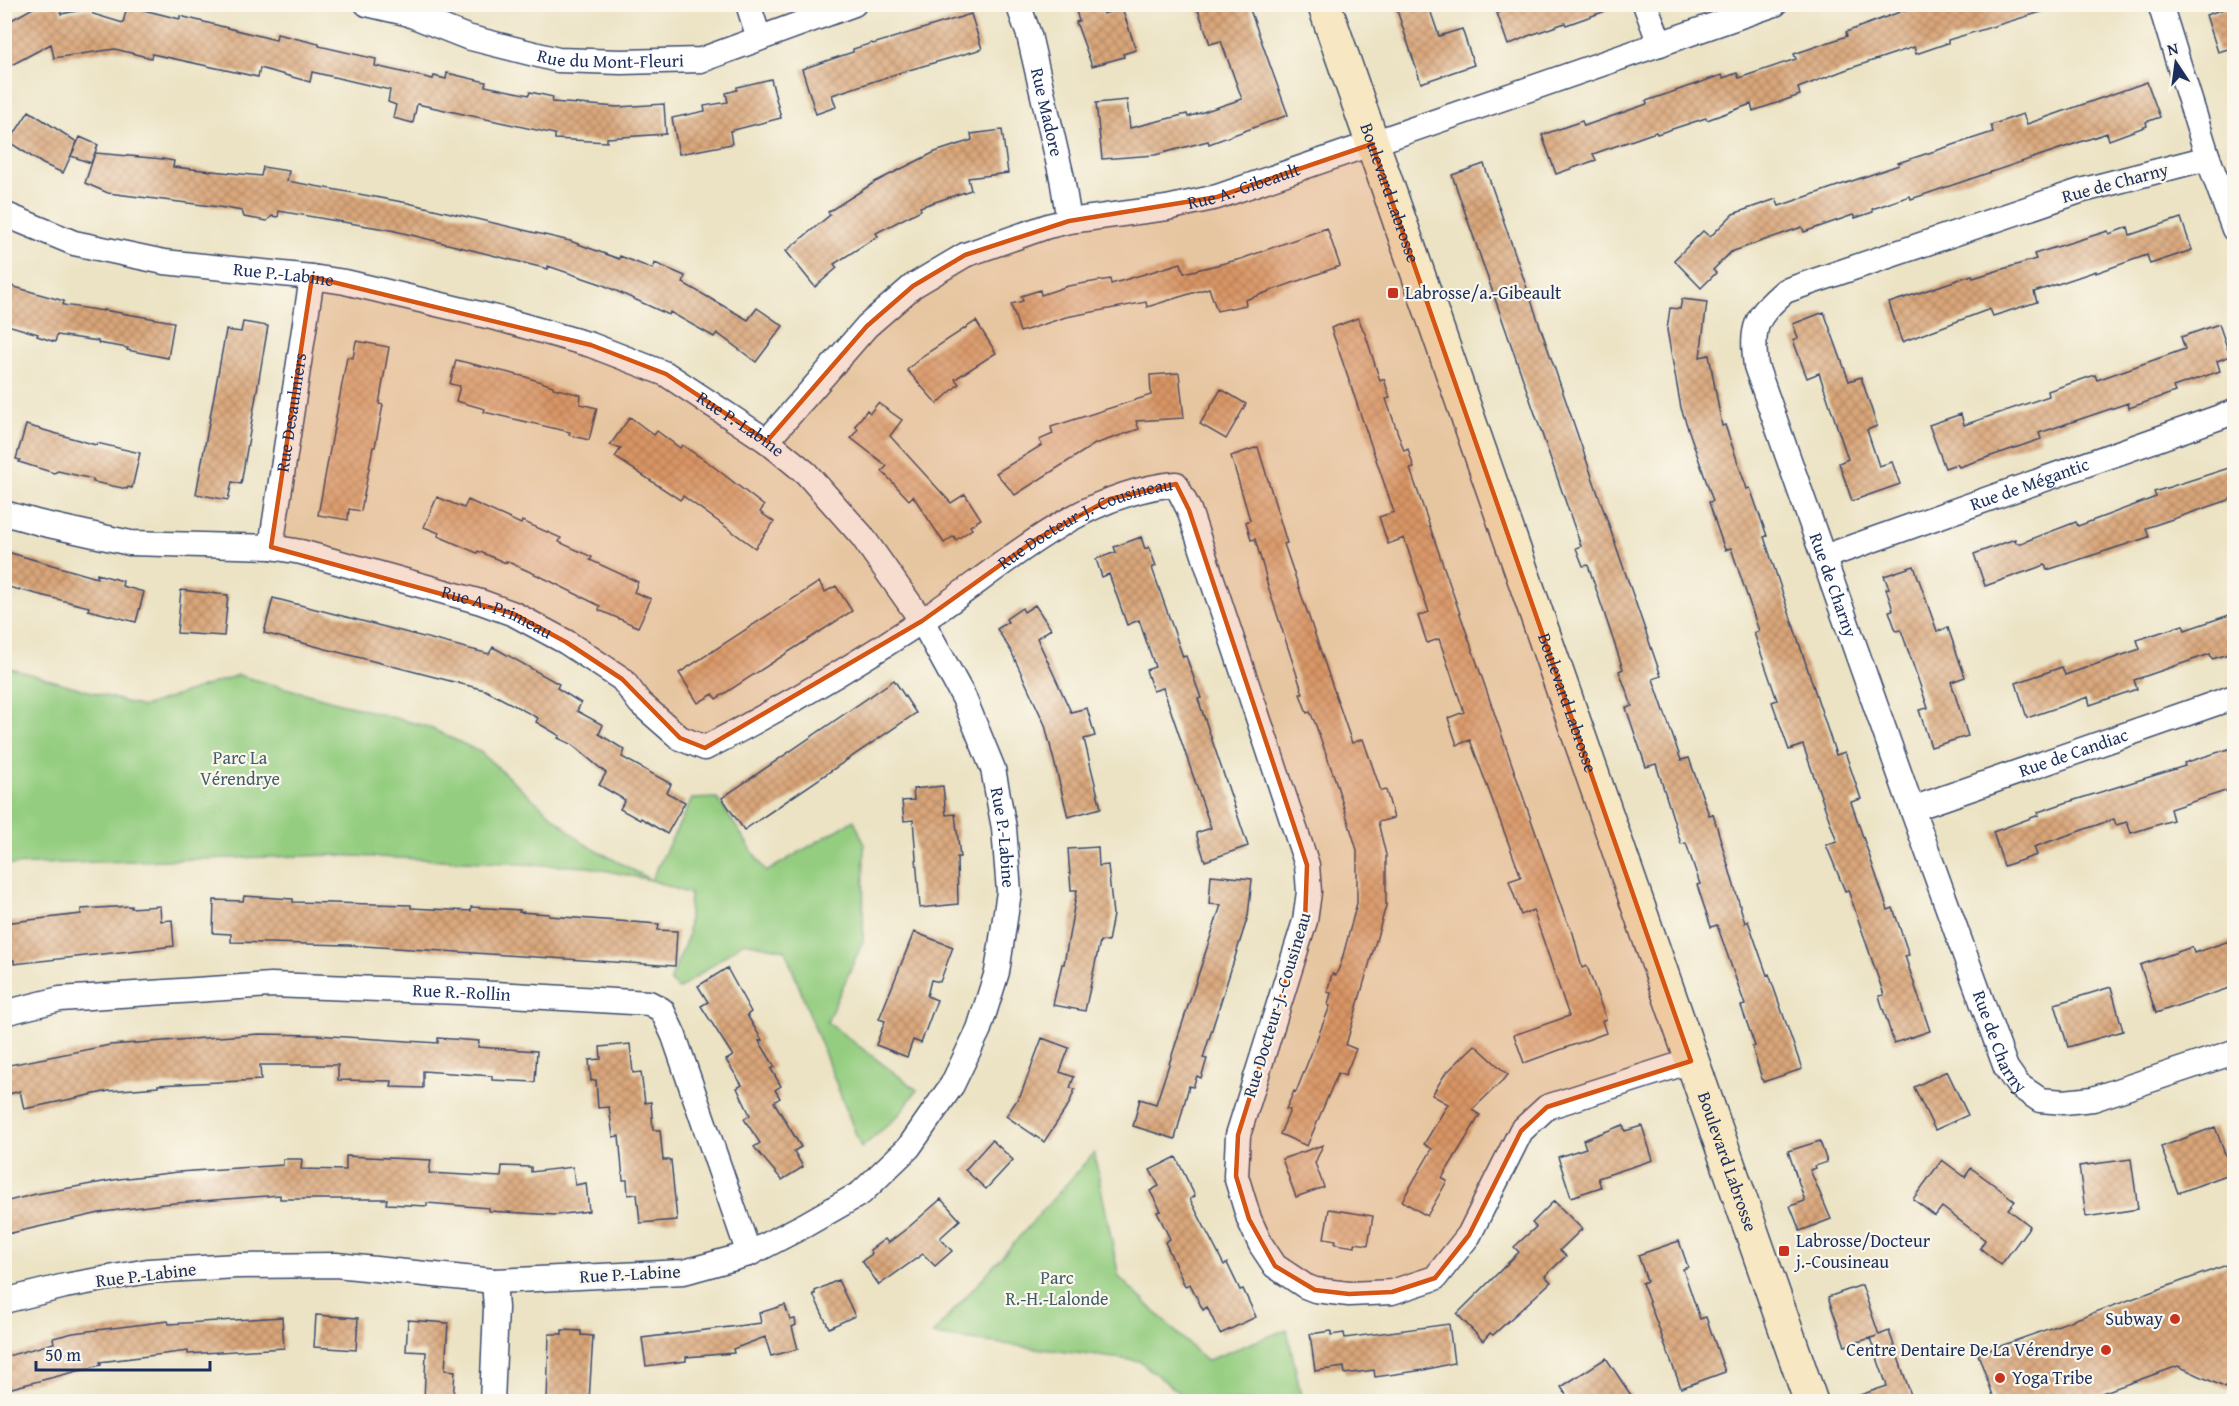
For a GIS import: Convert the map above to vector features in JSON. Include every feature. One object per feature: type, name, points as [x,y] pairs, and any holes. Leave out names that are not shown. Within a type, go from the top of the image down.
[{"type":"main road","name":"Boulevard Labrosse","points":[[1324,4],[1811,1401]]},
{"type":"street","name":"Rue du Mont-Fleuri","points":[[367,4],[406,9],[467,37],[558,60],[621,62],[700,60],[854,4]]},
{"type":"street","points":[[748,4],[759,38]]},
{"type":"street","name":"Rue Madore","points":[[1018,4],[1029,35],[1062,178],[1069,221]]},
{"type":"street","points":[[1645,4],[1660,44]]},
{"type":"street","name":"Rue A.-Gibeault","points":[[767,441],[867,326],[913,286],[965,255],[1069,221],[1167,208],[1217,197],[1775,4]]},
{"type":"street","points":[[2160,4],[2208,158],[2235,229]]},
{"type":"street","name":"Rue de Charny","points":[[2208,158],[2069,195],[1785,291],[1767,306],[1756,325],[1753,342],[1756,366],[1990,1029],[2006,1068],[2018,1085],[2040,1100],[2064,1102],[2093,1099],[2235,1052]]},
{"type":"street","name":"Rue P.-Labine","points":[[4,214],[74,243],[164,262],[312,277],[420,300],[591,345],[666,374],[767,441],[806,473],[862,536],[922,621],[964,698],[993,769],[1004,828],[1009,892],[997,972],[979,1029],[952,1084],[909,1147],[861,1193],[806,1225],[748,1254],[684,1272],[494,1281],[336,1265],[237,1266],[148,1271],[65,1286],[4,1301]]},
{"type":"street","name":"Rue Desaulniers","points":[[270,547],[312,277]]},
{"type":"street","name":"Rue de Mégantic","points":[[1824,557],[2235,412]]},
{"type":"street","name":"Rue Docteur-J.-Cousineau","points":[[922,621],[1035,540],[1110,499],[1150,487],[1176,484],[1189,510],[1307,865],[1309,892],[1305,921],[1238,1135],[1236,1176],[1249,1219],[1261,1245],[1275,1266],[1305,1286],[1315,1290],[1349,1294],[1392,1292],[1435,1278],[1469,1235],[1521,1131],[1547,1107],[1691,1061]]},
{"type":"street","name":"Rue A.-Primeau","points":[[4,513],[130,543],[270,547],[301,552],[481,602],[514,614],[566,642],[622,679],[640,703],[680,738],[705,748],[759,721],[922,621]]},
{"type":"street","name":"Rue de Candiac","points":[[1912,809],[2235,697]]},
{"type":"street","name":"Rue R.-Rollin","points":[[4,1013],[60,999],[271,985],[460,992],[649,1003],[662,1010],[674,1036],[748,1254]]},
{"type":"street","points":[[492,1401],[496,1308],[494,1281]]},
{"type":"highlighted area","points":[[1372,144],[1691,1061],[1547,1107],[1521,1131],[1469,1235],[1435,1278],[1392,1292],[1349,1294],[1315,1290],[1275,1266],[1249,1219],[1236,1176],[1238,1135],[1305,921],[1307,865],[1189,510],[1176,484],[1110,499],[1035,540],[922,621],[705,748],[680,738],[622,679],[566,642],[514,614],[271,547],[312,277],[591,345],[666,374],[767,441],[867,326],[913,286],[965,255],[1069,221],[1217,197]]},
{"type":"green space","name":"Parc La Vérendrye","points":[[10,668],[143,707],[238,675],[428,727],[480,752],[583,843],[651,880],[589,867],[332,855],[5,865],[4,675]]},
{"type":"green space","points":[[717,798],[766,872],[854,820],[864,843],[863,941],[827,1022],[917,1090],[897,1117],[861,1148],[785,950],[744,942],[679,989],[670,981],[688,936],[690,894],[651,880],[692,799]]},
{"type":"green space","name":"Parc R.-H.-Lalonde","points":[[1094,1153],[1119,1277],[1206,1361],[1287,1329],[1302,1401],[1190,1401],[1139,1361],[932,1335]]},
{"type":"building","points":[[60,4],[61,14],[92,8],[93,14],[123,23],[127,6],[180,19],[180,16],[276,40],[277,34],[376,59],[375,66],[433,79],[434,76],[446,79],[447,73],[486,82],[485,86],[529,95],[530,92],[553,97],[552,102],[618,107],[664,104],[666,134],[607,138],[607,142],[555,139],[555,134],[417,104],[413,123],[393,118],[396,105],[388,102],[390,90],[312,72],[310,82],[260,68],[258,77],[152,54],[151,58],[115,49],[54,58],[51,44],[4,69],[4,24],[33,8]]},
{"type":"building","points":[[1074,4],[1100,4],[1103,14],[1122,8],[1136,50],[1123,54],[1124,57],[1092,66],[1076,22],[1079,21]]},
{"type":"building","points":[[1196,4],[1248,4],[1288,115],[1209,144],[1208,141],[1155,155],[1102,159],[1096,103],[1127,100],[1130,128],[1187,114],[1188,117],[1242,99],[1221,41],[1210,44]]},
{"type":"building","points":[[1395,4],[1428,4],[1439,36],[1462,29],[1474,65],[1421,83]]},
{"type":"building","points":[[1521,4],[1616,4],[1617,7],[1566,25],[1565,23],[1508,45],[1497,13]]},
{"type":"building","points":[[1921,4],[1938,4],[1939,9],[1955,4],[2050,4],[2051,9],[1948,40],[1948,43],[1916,54],[1914,47],[1845,70],[1798,88],[1800,95],[1753,111],[1751,104],[1707,120],[1706,118],[1657,134],[1656,132],[1593,154],[1596,160],[1556,174],[1542,135],[1582,121],[1584,126],[1647,104],[1646,101],[1722,75],[1723,78],[1737,73],[1739,78],[1796,59],[1794,54],[1847,36],[1846,32]]},
{"type":"building","points":[[2235,5],[2235,47],[2218,52],[2206,15]]},
{"type":"building","points":[[971,14],[982,49],[832,95],[836,107],[816,114],[802,69],[853,52],[853,49]]},
{"type":"building","points":[[771,79],[781,118],[730,131],[732,144],[679,154],[672,118],[705,111],[704,106],[728,102],[726,93],[737,90],[737,87]]},
{"type":"building","points":[[2147,82],[2160,117],[2146,122],[2147,126],[2109,140],[2107,133],[1911,199],[1910,196],[1872,209],[1873,212],[1855,218],[1853,215],[1804,232],[1802,227],[1731,252],[1713,270],[1716,273],[1701,288],[1674,260],[1703,231],[1710,237],[1733,214],[1776,199],[1779,206],[1899,165],[1898,163],[1993,132],[1991,125],[2023,114],[2027,124]]},
{"type":"building","points":[[29,111],[77,142],[63,173],[43,164],[9,142]]},
{"type":"building","points":[[1002,130],[1008,173],[968,178],[971,190],[920,207],[921,210],[876,233],[878,236],[834,264],[837,268],[815,287],[786,251],[830,215],[828,212],[875,182],[935,152],[972,140],[971,134]]},
{"type":"building","points":[[80,137],[98,145],[91,163],[71,156]]},
{"type":"building","points":[[95,153],[163,159],[174,161],[173,167],[261,176],[263,167],[289,171],[287,181],[408,203],[570,241],[653,269],[655,263],[685,276],[683,283],[748,320],[757,308],[783,326],[756,362],[717,333],[714,337],[670,312],[669,315],[601,284],[548,266],[548,269],[391,230],[279,211],[278,217],[272,216],[267,221],[244,217],[242,211],[108,193],[85,183]]},
{"type":"building","points":[[1484,164],[1661,676],[1653,679],[1681,760],[1689,758],[1709,815],[1713,814],[1745,923],[1748,921],[1767,975],[1769,974],[1802,1069],[1763,1082],[1752,1047],[1755,1046],[1741,1006],[1745,1005],[1717,925],[1711,927],[1697,885],[1700,884],[1686,843],[1681,844],[1656,764],[1646,767],[1626,708],[1632,706],[1619,671],[1623,669],[1588,565],[1583,566],[1576,548],[1581,546],[1452,175]]},
{"type":"building","points":[[2181,218],[2192,250],[2150,264],[2147,255],[2096,273],[2096,271],[2034,292],[2037,302],[1993,316],[1990,309],[1902,342],[1889,303],[1972,275],[1973,278],[2036,259],[2034,254],[2108,231],[2109,234],[2128,227],[2130,235]]},
{"type":"building","points":[[1327,228],[1340,266],[1245,300],[1246,305],[1217,311],[1209,288],[1147,307],[1146,302],[1066,317],[1020,332],[1011,304],[1023,301],[1021,296],[1040,290],[1041,295],[1068,286],[1110,279],[1111,284],[1181,263],[1184,273],[1241,259]]},
{"type":"building","points":[[4,284],[64,301],[63,305],[174,322],[168,358],[98,343],[98,341],[57,335],[55,342],[37,336],[38,334],[4,324]]},
{"type":"building","points":[[1682,299],[1707,302],[1700,357],[1709,355],[1722,426],[1725,425],[1747,489],[1750,488],[1767,536],[1764,537],[1836,755],[1845,752],[1861,799],[1851,802],[1888,910],[1893,908],[1909,955],[1905,956],[1930,1031],[1894,1043],[1879,996],[1884,995],[1848,890],[1845,891],[1826,845],[1837,842],[1803,745],[1789,750],[1772,702],[1777,700],[1754,633],[1759,631],[1731,548],[1725,550],[1709,502],[1713,501],[1681,408],[1667,330],[1670,308],[1680,309]]},
{"type":"building","points":[[1824,312],[1849,381],[1861,377],[1877,426],[1867,430],[1879,466],[1892,462],[1900,484],[1852,501],[1839,463],[1848,459],[1819,373],[1807,378],[1793,340],[1798,338],[1793,324]]},
{"type":"building","points":[[1358,318],[1380,381],[1384,379],[1390,398],[1386,399],[1404,451],[1408,449],[1414,468],[1410,469],[1564,915],[1573,933],[1582,968],[1587,966],[1606,1019],[1602,1021],[1606,1033],[1524,1063],[1514,1035],[1569,1016],[1533,910],[1521,915],[1509,881],[1521,877],[1470,740],[1457,745],[1448,718],[1464,712],[1439,639],[1427,643],[1418,616],[1429,612],[1404,538],[1388,544],[1379,517],[1394,512],[1331,328]]},
{"type":"building","points":[[976,321],[996,353],[955,379],[959,384],[937,404],[907,370],[924,355]]},
{"type":"building","points":[[243,322],[268,326],[241,484],[232,482],[228,500],[196,494],[226,330],[241,332]]},
{"type":"building","points":[[2219,324],[2230,356],[2217,361],[2220,371],[2173,387],[2175,392],[2129,408],[2128,403],[2039,433],[2041,439],[1959,467],[1957,464],[1945,468],[1929,425],[1961,414],[1964,425],[2049,396],[2048,391],[2095,375],[2097,380],[2185,349],[2181,337]]},
{"type":"building","points":[[356,341],[389,347],[379,404],[383,405],[361,511],[349,509],[348,520],[318,515],[347,357],[353,358]]},
{"type":"building","points":[[456,360],[526,377],[553,386],[553,388],[581,395],[580,404],[597,408],[589,440],[569,435],[570,432],[484,412],[485,409],[456,401],[460,386],[450,384]]},
{"type":"building","points":[[1179,373],[1184,418],[1136,421],[1139,429],[1095,444],[1015,495],[996,473],[1042,445],[1039,440],[1053,434],[1051,427],[1151,395],[1150,375]]},
{"type":"building","points":[[1221,389],[1246,404],[1226,439],[1200,424]]},
{"type":"building","points":[[878,403],[902,420],[890,436],[951,503],[965,494],[981,519],[970,526],[972,529],[956,540],[954,536],[944,543],[913,496],[909,500],[882,471],[887,466],[851,438],[858,429],[855,426],[867,410],[870,413]]},
{"type":"building","points":[[630,417],[654,435],[657,431],[680,448],[682,445],[764,506],[760,512],[774,522],[755,548],[683,496],[680,500],[615,457],[621,448],[610,445]]},
{"type":"building","points":[[26,425],[96,445],[97,443],[140,453],[132,488],[93,482],[93,479],[58,471],[54,473],[19,462],[20,460],[16,459]]},
{"type":"building","points":[[1258,447],[1287,543],[1284,544],[1352,743],[1363,739],[1381,791],[1386,790],[1394,818],[1378,822],[1386,855],[1386,906],[1346,1045],[1356,1049],[1345,1076],[1338,1073],[1307,1146],[1280,1134],[1290,1110],[1286,1109],[1294,1091],[1296,1092],[1330,1006],[1328,1005],[1331,993],[1327,992],[1332,974],[1336,975],[1341,963],[1357,903],[1357,850],[1315,723],[1310,712],[1307,713],[1300,694],[1303,694],[1255,539],[1251,540],[1246,522],[1250,520],[1231,456]]},
{"type":"building","points":[[2235,466],[2235,498],[2146,528],[2149,537],[2047,570],[2045,565],[1985,586],[1974,554],[2015,539],[2016,543],[2021,543],[2076,522],[2078,526],[2156,497],[2154,492]]},
{"type":"building","points":[[437,497],[464,508],[468,500],[521,524],[522,521],[561,538],[559,542],[592,557],[590,560],[638,582],[634,592],[651,599],[638,627],[599,610],[600,606],[548,580],[506,561],[506,563],[478,551],[477,553],[438,536],[439,533],[424,527]]},
{"type":"building","points":[[1141,537],[1145,549],[1149,547],[1156,566],[1152,568],[1183,657],[1186,656],[1201,698],[1198,699],[1248,846],[1205,861],[1196,833],[1211,828],[1163,688],[1153,691],[1146,670],[1155,667],[1139,620],[1127,625],[1109,574],[1102,577],[1096,559],[1116,552],[1114,547]]},
{"type":"building","points":[[4,551],[97,578],[97,574],[123,581],[122,586],[144,592],[136,622],[88,610],[89,607],[4,586]]},
{"type":"building","points":[[1914,566],[1937,631],[1948,628],[1965,677],[1951,682],[1968,736],[1931,747],[1919,710],[1928,708],[1901,630],[1896,631],[1889,611],[1893,610],[1884,576]]},
{"type":"building","points":[[819,582],[825,592],[836,586],[852,611],[716,699],[713,694],[698,703],[679,673]]},
{"type":"building","points":[[181,590],[228,595],[224,636],[177,633]]},
{"type":"building","points":[[273,598],[489,654],[493,647],[559,684],[557,688],[581,703],[577,711],[603,725],[599,734],[625,750],[622,757],[671,784],[667,793],[685,802],[667,834],[641,818],[640,820],[620,809],[625,800],[599,785],[606,773],[571,744],[558,738],[560,736],[536,722],[538,718],[485,690],[264,633]]},
{"type":"building","points":[[1035,605],[1051,629],[1037,638],[1071,712],[1087,708],[1095,736],[1084,739],[1101,808],[1068,817],[1045,725],[1011,651],[997,629],[1008,622],[1006,619],[1022,608],[1024,612]]},
{"type":"building","points":[[2235,613],[2235,652],[2212,659],[2210,654],[2134,680],[2137,689],[2090,705],[2088,697],[2027,718],[2016,683],[2062,667],[2065,675],[2140,649],[2137,640],[2183,625],[2185,630]]},
{"type":"building","points":[[894,680],[916,713],[744,830],[722,798]]},
{"type":"building","points":[[2235,747],[2235,788],[2170,809],[2173,820],[2131,833],[2127,822],[2116,825],[2114,819],[2034,847],[2037,855],[2004,866],[1993,832],[2039,815],[2038,812],[2185,766],[2184,763]]},
{"type":"building","points":[[943,786],[946,815],[955,814],[960,857],[957,857],[958,904],[920,908],[913,820],[904,821],[902,801],[914,800],[913,789]]},
{"type":"building","points":[[1098,847],[1099,866],[1108,865],[1113,915],[1108,942],[1100,941],[1085,1011],[1053,1005],[1062,964],[1064,964],[1077,890],[1071,890],[1068,849]]},
{"type":"building","points":[[1211,875],[1252,879],[1248,916],[1203,1058],[1207,1059],[1201,1078],[1197,1076],[1193,1087],[1189,1086],[1175,1139],[1133,1126],[1140,1099],[1156,1104],[1221,905],[1209,904]]},
{"type":"building","points":[[244,896],[293,899],[293,902],[411,905],[411,908],[471,911],[471,907],[520,910],[519,912],[549,914],[549,916],[659,924],[658,930],[677,931],[675,966],[348,945],[231,942],[231,934],[213,933],[214,900],[243,901]]},
{"type":"building","points":[[131,906],[131,908],[160,906],[161,921],[172,920],[174,946],[14,964],[14,960],[4,961],[4,923],[81,914],[81,909]]},
{"type":"building","points":[[914,932],[953,947],[940,982],[931,980],[927,996],[937,1000],[921,1043],[913,1040],[907,1057],[876,1045],[885,1021],[879,1019]]},
{"type":"building","points":[[2235,939],[2235,986],[2156,1013],[2140,965],[2192,947],[2194,953]]},
{"type":"building","points":[[727,968],[751,1012],[747,1015],[762,1040],[759,1041],[775,1067],[771,1069],[781,1086],[775,1090],[780,1098],[774,1102],[801,1147],[794,1151],[803,1167],[782,1180],[754,1147],[760,1143],[744,1119],[750,1115],[737,1088],[742,1085],[726,1060],[733,1056],[701,1006],[708,1002],[698,986]]},
{"type":"building","points":[[2111,987],[2123,1031],[2068,1047],[2055,1004]]},
{"type":"building","points":[[259,1034],[315,1035],[438,1043],[438,1038],[479,1041],[478,1047],[537,1051],[535,1082],[492,1080],[492,1076],[423,1071],[423,1088],[391,1087],[392,1081],[338,1080],[338,1065],[260,1065],[261,1080],[158,1085],[158,1087],[109,1091],[24,1109],[20,1091],[9,1094],[4,1072],[4,1066],[110,1045]]},
{"type":"building","points":[[1042,1038],[1069,1048],[1060,1072],[1074,1077],[1070,1088],[1075,1089],[1069,1104],[1044,1142],[1006,1116],[1021,1094]]},
{"type":"building","points":[[630,1044],[633,1073],[641,1072],[645,1103],[651,1102],[653,1130],[660,1130],[663,1160],[671,1160],[677,1220],[640,1223],[637,1194],[628,1195],[627,1180],[623,1180],[619,1136],[613,1137],[609,1107],[598,1108],[596,1080],[591,1081],[589,1060],[601,1059],[600,1047]]},
{"type":"building","points":[[1475,1045],[1508,1075],[1472,1110],[1480,1115],[1442,1178],[1447,1181],[1427,1216],[1402,1201],[1432,1149],[1424,1144],[1448,1104],[1432,1095],[1445,1074]]},
{"type":"building","points":[[1947,1071],[1968,1115],[1935,1130],[1914,1087]]},
{"type":"building","points":[[1623,1125],[1625,1131],[1642,1126],[1653,1160],[1598,1178],[1601,1187],[1571,1197],[1558,1157],[1586,1148],[1583,1140]]},
{"type":"building","points":[[2215,1127],[2232,1173],[2178,1193],[2161,1147]]},
{"type":"building","points":[[992,1140],[1013,1160],[986,1189],[965,1170]]},
{"type":"building","points":[[1820,1141],[1827,1162],[1810,1170],[1831,1219],[1800,1231],[1790,1206],[1805,1201],[1788,1151]]},
{"type":"building","points":[[1323,1145],[1315,1163],[1324,1187],[1296,1197],[1282,1159]]},
{"type":"building","points":[[346,1156],[431,1160],[429,1173],[501,1177],[502,1166],[531,1167],[531,1172],[573,1167],[575,1185],[586,1183],[589,1211],[555,1215],[489,1211],[489,1208],[427,1203],[427,1206],[386,1204],[387,1199],[280,1199],[280,1195],[163,1204],[104,1212],[7,1234],[4,1223],[4,1202],[36,1194],[119,1179],[178,1172],[283,1165],[283,1159],[302,1159],[301,1169],[346,1170]]},
{"type":"building","points":[[1176,1157],[1195,1196],[1190,1199],[1224,1265],[1227,1263],[1256,1317],[1220,1334],[1207,1307],[1203,1310],[1190,1284],[1185,1286],[1165,1242],[1170,1239],[1157,1212],[1161,1211],[1150,1191],[1159,1186],[1150,1170]]},
{"type":"building","points":[[2131,1159],[2138,1209],[2086,1217],[2079,1166]]},
{"type":"building","points":[[1942,1160],[1965,1177],[1971,1168],[1993,1184],[2015,1201],[2008,1209],[2030,1226],[2001,1265],[1980,1248],[1985,1240],[1942,1207],[1935,1216],[1913,1199]]},
{"type":"building","points":[[941,1199],[960,1220],[940,1238],[952,1251],[935,1266],[923,1254],[879,1285],[862,1261],[872,1254],[870,1250],[885,1239],[888,1243]]},
{"type":"building","points":[[1554,1201],[1582,1229],[1560,1250],[1566,1256],[1545,1276],[1551,1282],[1493,1335],[1490,1333],[1483,1341],[1457,1314],[1519,1252],[1514,1247],[1536,1227],[1532,1223]]},
{"type":"building","points":[[1329,1209],[1373,1216],[1368,1245],[1355,1243],[1355,1247],[1335,1244],[1336,1240],[1324,1238]]},
{"type":"building","points":[[1679,1241],[1688,1267],[1683,1269],[1700,1319],[1706,1317],[1725,1372],[1681,1388],[1642,1283],[1647,1281],[1638,1255]]},
{"type":"building","points":[[2235,1262],[2235,1392],[2178,1366],[2079,1401],[1995,1401],[1978,1354]]},
{"type":"building","points":[[838,1280],[855,1316],[829,1328],[813,1294]]},
{"type":"building","points":[[1862,1285],[1879,1335],[1889,1331],[1913,1401],[1852,1401],[1851,1398],[1887,1386],[1870,1338],[1845,1346],[1828,1297]]},
{"type":"building","points":[[785,1305],[790,1320],[795,1319],[796,1325],[792,1327],[798,1349],[771,1356],[765,1337],[733,1349],[734,1353],[686,1357],[686,1361],[646,1366],[642,1338],[761,1323],[759,1313]]},
{"type":"building","points":[[316,1315],[358,1318],[356,1350],[314,1347]]},
{"type":"building","points":[[282,1317],[284,1348],[188,1354],[188,1351],[100,1362],[101,1365],[4,1390],[4,1357],[54,1343],[53,1338],[73,1333],[168,1321],[169,1324]]},
{"type":"building","points":[[408,1320],[448,1323],[445,1370],[455,1371],[453,1401],[424,1401],[426,1352],[406,1351]]},
{"type":"building","points":[[1449,1324],[1454,1363],[1375,1377],[1374,1370],[1345,1374],[1344,1367],[1315,1371],[1310,1334],[1331,1331],[1331,1335],[1344,1333],[1345,1338]]},
{"type":"building","points":[[562,1330],[581,1331],[581,1335],[593,1336],[589,1401],[547,1401],[549,1334],[562,1334]]},
{"type":"building","points":[[1606,1358],[1635,1401],[1570,1401],[1561,1387]]},
{"type":"place","name":"Labrosse/a.-Gibeault","points":[[1393,293]]},
{"type":"place","name":"Labrosse/Docteur j.-Cousineau","points":[[1784,1251]]},
{"type":"place","name":"Subway","points":[[2175,1319]]},
{"type":"place","name":"Centre Dentaire De La Vérendrye","points":[[2106,1350]]},
{"type":"place","name":"Yoga Tribe","points":[[2000,1378]]}]
